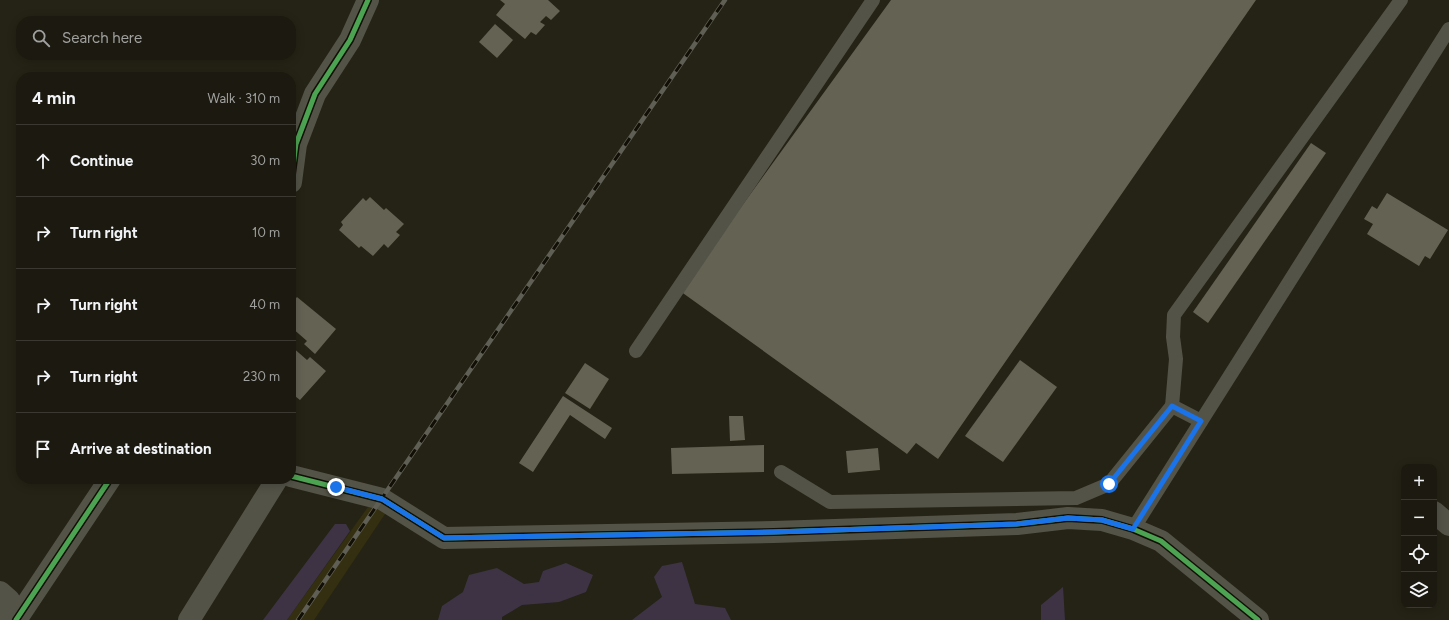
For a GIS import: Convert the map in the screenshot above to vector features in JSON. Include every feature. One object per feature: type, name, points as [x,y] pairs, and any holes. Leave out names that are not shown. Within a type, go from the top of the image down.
[{"type":"street","points":[[296,144],[315,94],[350,40],[368,0]]},
{"type":"street","points":[[296,477],[382,499],[444,538],[782,532],[1016,524],[1068,518],[1102,520],[1133,529],[1161,541],[1258,620]]},
{"type":"street","points":[[16,620],[107,484]]},
{"type":"street","points":[[189,620],[274,484]]},
{"type":"street","points":[[1437,515],[1449,525]]},
{"type":"street","points":[[0,592],[9,600],[5,620]]},
{"type":"lane","points":[[636,351],[873,0]]},
{"type":"lane","points":[[781,472],[830,502],[1076,498],[1109,484],[1172,406],[1176,359],[1173,337],[1174,315],[1402,0]]},
{"type":"lane","points":[[1133,529],[1449,29]]},
{"type":"lane","points":[[1172,406],[1201,421]]},
{"type":"shaded area","points":[[368,507],[389,508],[314,620],[287,620]]},
{"type":"shaded area","points":[[335,524],[346,524],[350,531],[287,620],[263,620]]},
{"type":"shaded area","points":[[682,562],[695,604],[725,608],[731,620],[632,620],[662,597],[654,577],[662,566]]},
{"type":"shaded area","points":[[566,563],[593,575],[586,592],[559,602],[522,605],[502,617],[502,620],[438,620],[442,606],[463,592],[469,575],[497,568],[524,584],[539,582],[543,571]]},
{"type":"shaded area","points":[[1063,587],[1065,620],[1041,620],[1041,605]]},
{"type":"building","points":[[500,0],[548,0],[560,11],[551,20],[546,16],[540,22],[545,25],[536,35],[531,32],[525,39],[496,15],[505,4]]},
{"type":"building","points":[[891,0],[1256,0],[938,459],[916,443],[907,454],[680,291]]},
{"type":"building","points":[[495,24],[513,40],[497,58],[479,42]]},
{"type":"building","points":[[1311,143],[1326,153],[1208,323],[1193,312]]},
{"type":"building","points":[[1387,193],[1448,230],[1430,259],[1425,256],[1419,266],[1367,234],[1373,224],[1364,219],[1372,206],[1377,209]]},
{"type":"building","points":[[370,197],[384,210],[386,208],[404,224],[396,232],[400,235],[388,248],[384,244],[373,256],[361,246],[359,248],[339,230],[343,225],[341,222],[363,198],[366,201]]},
{"type":"building","points":[[297,297],[336,329],[315,354],[304,344],[307,341],[296,331]]},
{"type":"building","points":[[296,350],[307,360],[310,357],[326,371],[300,400],[296,397]]},
{"type":"building","points":[[1020,360],[1057,387],[1003,462],[965,436]]},
{"type":"building","points":[[585,363],[609,379],[590,409],[565,393]]},
{"type":"building","points":[[563,396],[612,428],[605,439],[570,415],[533,472],[519,463]]},
{"type":"building","points":[[729,416],[743,416],[745,440],[730,441]]},
{"type":"building","points":[[764,445],[764,472],[672,474],[671,448]]},
{"type":"building","points":[[878,448],[880,470],[848,473],[846,451]]},
{"type":"railway","points":[[298,620],[725,0]]},
{"type":"cycle path","points":[[296,144],[315,94],[350,40],[368,0]]},
{"type":"cycle path","points":[[296,477],[382,499],[444,538],[774,532],[1017,524],[1068,518],[1102,520],[1133,529],[1161,541],[1258,620]]},
{"type":"cycle path","points":[[16,620],[107,484]]},
{"type":"route","points":[[336,487],[382,499],[444,538],[774,532],[1016,524],[1068,518],[1102,520],[1133,529],[1201,421],[1172,406],[1109,484]]}]
